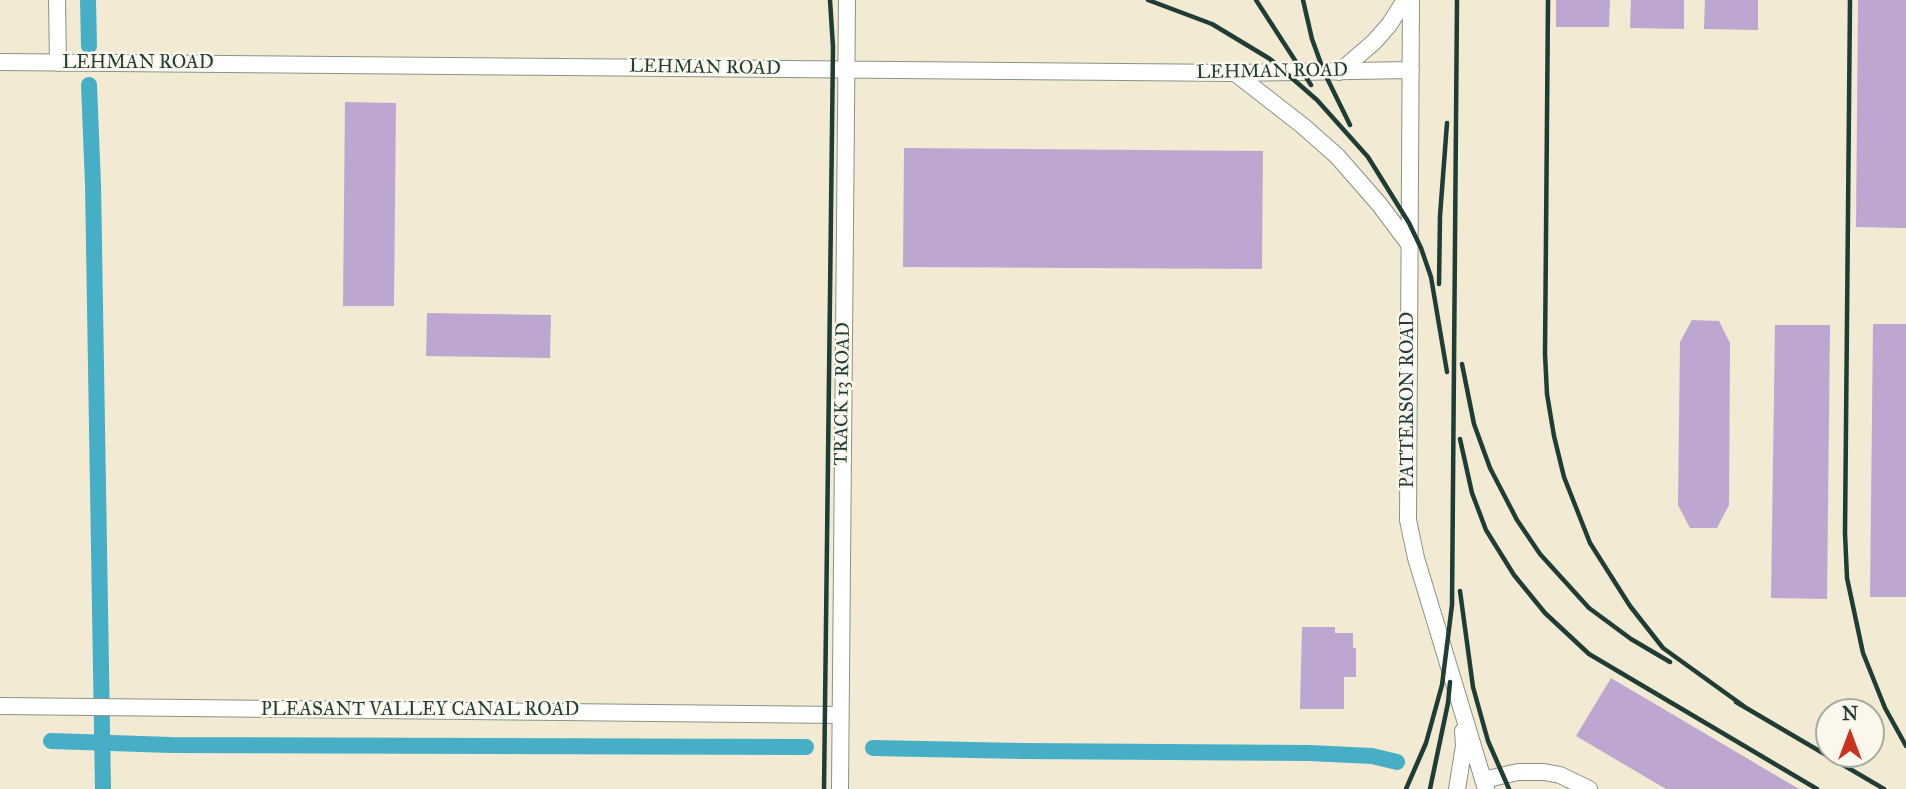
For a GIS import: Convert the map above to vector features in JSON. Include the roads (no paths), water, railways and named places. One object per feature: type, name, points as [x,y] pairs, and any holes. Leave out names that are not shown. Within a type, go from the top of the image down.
[{"type":"street","points":[[57,0],[58,63]]},
{"type":"street","name":"TRACK 13 ROAD","points":[[840,789],[847,0]]},
{"type":"street","points":[[1339,72],[1374,42],[1405,0]]},
{"type":"street","name":"PATTERSON ROAD","points":[[1411,0],[1408,520],[1416,558],[1484,785]]},
{"type":"street","name":"LEHMAN ROAD","points":[[0,62],[1235,73],[1410,70]]},
{"type":"street","points":[[1235,73],[1337,156],[1379,204],[1409,244]]},
{"type":"street","name":"PLEASANT VALLEY CANAL ROAD","points":[[0,706],[840,715]]},
{"type":"street","points":[[1457,789],[1464,746],[1463,708]]},
{"type":"street","points":[[1484,785],[1518,772],[1544,772],[1560,775],[1589,789]]},
{"type":"waterway","points":[[88,0],[89,46]]},
{"type":"waterway","points":[[89,85],[103,789]]},
{"type":"waterway","points":[[51,741],[171,745],[806,747]]},
{"type":"waterway","points":[[873,748],[1309,753],[1372,756],[1397,762]]},
{"type":"railway","points":[[824,789],[833,47],[830,0]]},
{"type":"railway","points":[[1148,0],[1212,24],[1270,59],[1317,100],[1368,157],[1409,223],[1421,248],[1431,277],[1447,372]]},
{"type":"railway","points":[[1256,0],[1311,85]]},
{"type":"railway","points":[[1303,0],[1312,39],[1324,72],[1350,125]]},
{"type":"railway","points":[[1406,789],[1426,743],[1442,685],[1452,605],[1457,0]]},
{"type":"railway","points":[[1548,0],[1545,354],[1547,394],[1564,477],[1590,543],[1630,606],[1663,648],[1745,707]]},
{"type":"railway","points":[[1850,0],[1845,533],[1847,578],[1863,653],[1885,708],[1906,746]]},
{"type":"railway","points":[[1439,284],[1440,216],[1447,123]]},
{"type":"railway","points":[[1462,364],[1474,424],[1490,468],[1517,520],[1540,554],[1589,608],[1631,639],[1670,662]]},
{"type":"railway","points":[[1460,439],[1472,493],[1486,530],[1514,575],[1545,613],[1589,654],[1817,789]]},
{"type":"railway","points":[[1460,591],[1473,687],[1488,741],[1509,789]]},
{"type":"railway","points":[[1430,789],[1450,682]]},
{"type":"railway","points":[[1736,702],[1884,789]]}]
